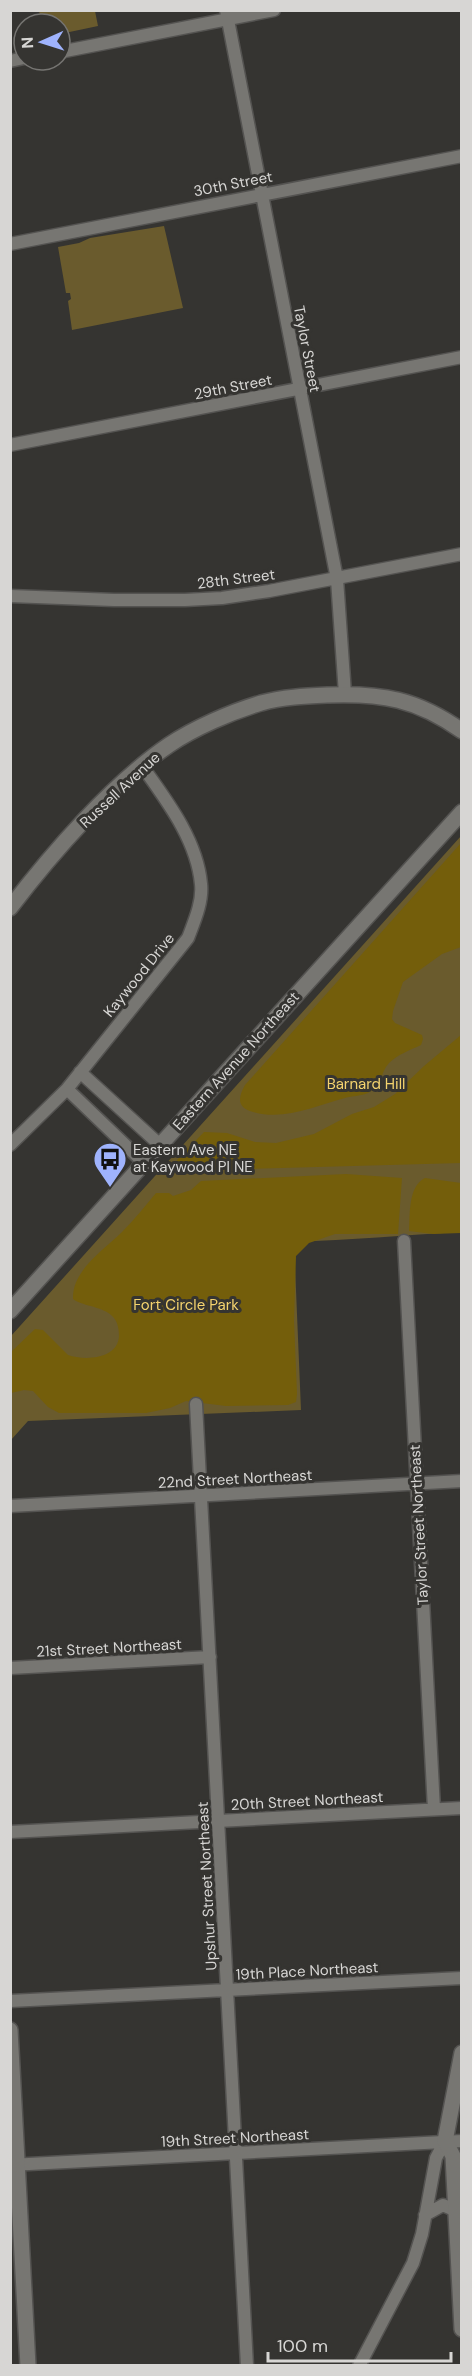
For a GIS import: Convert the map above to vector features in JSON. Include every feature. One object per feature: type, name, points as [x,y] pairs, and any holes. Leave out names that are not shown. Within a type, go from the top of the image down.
[{"type":"street","points":[[72,49],[226,15],[274,10]]},
{"type":"street","name":"Taylor Street","points":[[226,15],[337,579],[345,694]]},
{"type":"street","name":"30th Street","points":[[10,244],[462,156]]},
{"type":"street","name":"29th Street","points":[[10,445],[462,357]]},
{"type":"street","name":"28th Street","points":[[10,596],[185,600],[269,591],[462,554]]},
{"type":"street","name":"Russell Avenue","points":[[10,908],[90,816],[142,766],[171,744],[230,714],[262,703],[296,696],[382,695],[430,713],[462,731]]},
{"type":"street","name":"Kaywood Drive","points":[[10,1145],[67,1089],[188,938],[197,913],[201,886],[196,861],[177,815],[142,766]]},
{"type":"street","name":"Eastern Avenue Northeast","points":[[10,1311],[462,812]]},
{"type":"street","points":[[80,1072],[160,1146]]},
{"type":"street","points":[[67,1089],[144,1162]]},
{"type":"street","name":"Taylor Street Northeast","points":[[404,1241],[434,1809]]},
{"type":"street","name":"Upshur Street Northeast","points":[[196,1404],[247,2366]]},
{"type":"street","name":"22nd Street Northeast","points":[[10,1506],[462,1481]]},
{"type":"street","name":"21st Street Northeast","points":[[10,1668],[210,1657]]},
{"type":"street","name":"20th Street Northeast","points":[[10,1832],[462,1808]]},
{"type":"street","name":"19th Place Northeast","points":[[10,2001],[462,1978]]},
{"type":"street","points":[[10,2030],[14,2165],[28,2366]]},
{"type":"street","points":[[359,2366],[414,2263],[436,2158],[446,2141],[462,2054]]},
{"type":"street","points":[[446,2141],[453,2156],[462,2329]]},
{"type":"street","name":"19th Street Northeast","points":[[14,2165],[462,2141]]},
{"type":"street","points":[[425,2215],[443,2205],[456,2211]]},
{"type":"green space","points":[[95,11],[98,26],[72,31],[72,12],[39,12]]},
{"type":"green space","points":[[164,226],[183,308],[72,330],[68,301],[71,299],[70,293],[66,293],[58,247],[79,243],[90,238]]},
{"type":"green space","name":"Barnard Hill","points":[[461,836],[461,1232],[294,1242],[301,1410],[28,1421],[11,1440],[11,1336]]},
{"type":"green space","name":"Barnard Hill","points":[[461,843],[461,947],[442,954],[403,982],[393,1011],[392,1019],[395,1023],[422,1035],[421,1045],[392,1060],[379,1082],[368,1093],[286,1114],[262,1114],[242,1106],[241,1093],[245,1085]]},
{"type":"green space","points":[[461,1035],[461,1163],[174,1171],[173,1167],[177,1160],[204,1132],[227,1133],[255,1142],[276,1143],[314,1134],[352,1114],[374,1107],[395,1094]]},
{"type":"green space","name":"Fort Circle Park","points":[[346,1174],[402,1178],[398,1234],[335,1234],[309,1243],[296,1256],[294,1321],[296,1402],[288,1405],[226,1406],[186,1401],[170,1408],[146,1413],[59,1413],[48,1407],[33,1391],[24,1390],[11,1393],[11,1352],[35,1329],[43,1330],[68,1355],[75,1357],[91,1358],[113,1350],[119,1336],[115,1320],[106,1312],[73,1299],[74,1289],[90,1261],[126,1227],[156,1193],[169,1193],[173,1196],[191,1190],[201,1181]]},
{"type":"green space","points":[[425,1178],[461,1183],[461,1233],[433,1234],[409,1231],[410,1209],[415,1187]]},
{"type":"place","name":"Eastern Ave NE at Kaywood Pl NE","points":[[110,1188]]}]
